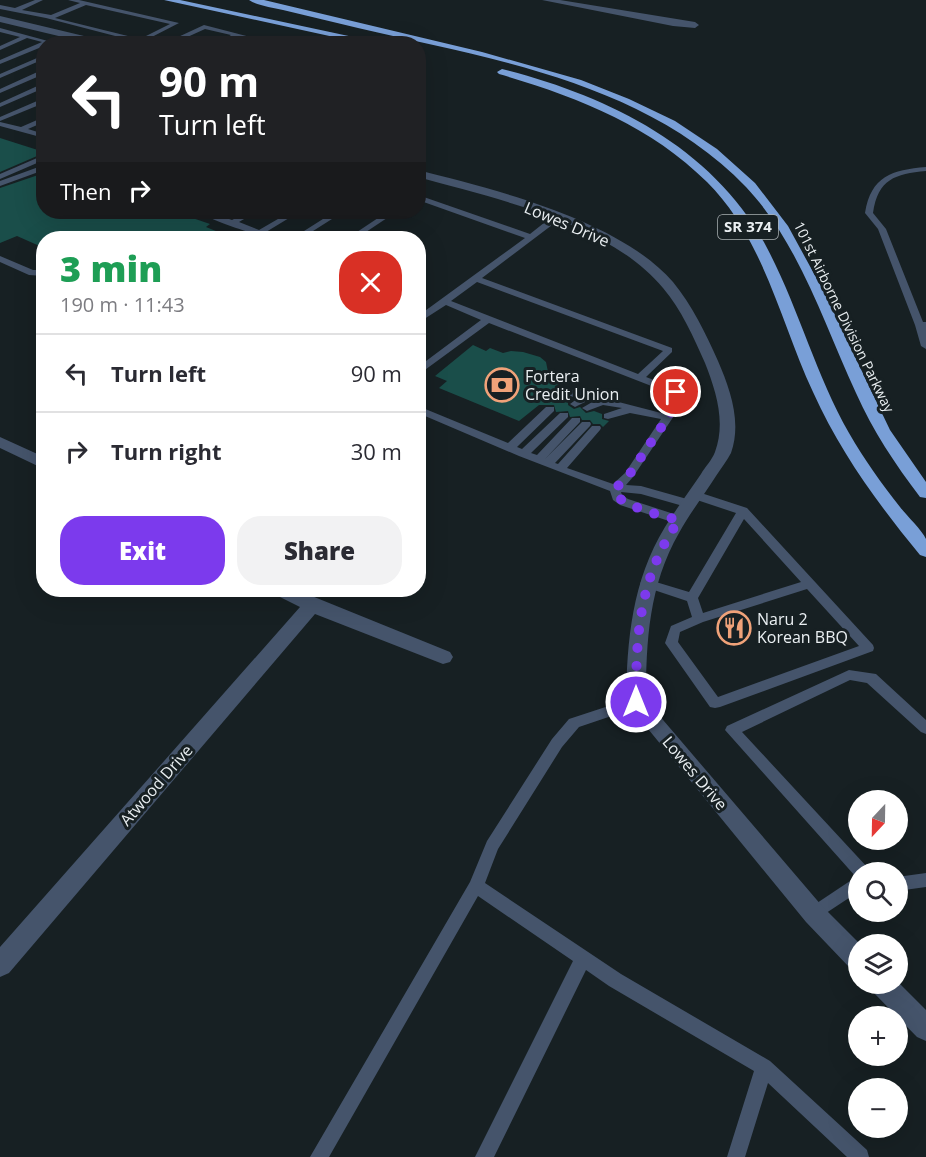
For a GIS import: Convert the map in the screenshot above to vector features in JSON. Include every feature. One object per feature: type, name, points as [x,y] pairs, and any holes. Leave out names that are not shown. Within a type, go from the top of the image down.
[{"type":"highway","points":[[168,0],[343,36]]},
{"type":"highway","points":[[209,0],[355,36]]},
{"type":"highway","name":"101st Airborne Division Parkway","points":[[254,0],[402,36]]},
{"type":"highway","points":[[325,6],[493,54],[537,69]]},
{"type":"highway","name":"101st Airborne Division Parkway","points":[[426,42],[537,69],[619,97],[663,120],[711,150],[769,206],[791,240],[861,391],[889,439],[926,493]]},
{"type":"highway","name":"SR 374","points":[[431,54],[520,77],[606,107],[663,139],[695,163],[723,191],[744,219],[759,246],[830,414],[879,492],[926,550]]},
{"type":"street","points":[[546,0],[673,23],[696,25]]},
{"type":"street","points":[[0,19],[75,36]]},
{"type":"street","name":"Lowes Drive","points":[[426,176],[557,217],[602,236],[645,262],[667,285],[702,339],[719,381],[729,418],[723,452],[670,532],[646,584],[636,642],[636,702],[814,914],[848,949]]},
{"type":"street","points":[[0,442],[36,460]]},
{"type":"street","points":[[296,597],[444,657]]},
{"type":"street","name":"Atwood Drive","points":[[0,965],[312,605]]},
{"type":"street","points":[[893,994],[926,1028]]},
{"type":"lane","points":[[16,10],[40,0]]},
{"type":"lane","points":[[71,0],[176,23],[151,36]]},
{"type":"lane","points":[[33,25],[86,3]]},
{"type":"lane","points":[[0,7],[121,36]]},
{"type":"lane","points":[[68,34],[86,27]]},
{"type":"lane","points":[[184,36],[204,27],[241,36]]},
{"type":"lane","points":[[0,30],[36,39]]},
{"type":"lane","points":[[0,36],[9,32]]},
{"type":"lane","points":[[230,36],[234,34]]},
{"type":"lane","points":[[0,48],[27,36]]},
{"type":"lane","points":[[0,62],[36,47]]},
{"type":"lane","points":[[0,76],[36,60]]},
{"type":"lane","points":[[0,91],[36,75]]},
{"type":"lane","points":[[0,105],[36,89]]},
{"type":"lane","points":[[0,121],[36,104]]},
{"type":"lane","points":[[0,121],[36,133]]},
{"type":"lane","points":[[23,129],[36,123]]},
{"type":"lane","points":[[0,177],[36,161]]},
{"type":"lane","points":[[926,169],[890,176],[882,181],[876,186],[870,201],[869,213],[882,229],[923,325],[926,346]]},
{"type":"lane","points":[[0,184],[36,170]]},
{"type":"lane","points":[[426,200],[531,237]]},
{"type":"lane","points":[[426,315],[477,279],[557,217]]},
{"type":"lane","points":[[221,219],[254,231]]},
{"type":"lane","points":[[232,223],[239,219]]},
{"type":"lane","points":[[262,231],[283,219]]},
{"type":"lane","points":[[308,231],[328,219]]},
{"type":"lane","points":[[363,231],[381,219]]},
{"type":"lane","points":[[0,259],[36,273]]},
{"type":"lane","points":[[477,279],[669,350],[640,377]]},
{"type":"lane","points":[[445,302],[676,392],[679,401],[629,475],[615,489]]},
{"type":"lane","points":[[426,366],[488,319]]},
{"type":"lane","points":[[597,396],[564,399],[574,391],[582,390],[634,409],[668,418]]},
{"type":"lane","points":[[587,408],[596,402],[618,403]]},
{"type":"lane","points":[[603,415],[621,409],[634,409]]},
{"type":"lane","points":[[512,449],[553,410],[512,449]]},
{"type":"lane","points":[[426,412],[560,469],[615,489],[641,490],[743,511],[868,648],[715,703],[671,643],[675,629],[808,584]]},
{"type":"lane","points":[[543,462],[586,424],[560,469]]},
{"type":"lane","points":[[615,489],[617,497],[624,502],[679,520]]},
{"type":"lane","points":[[699,619],[692,598],[743,511]]},
{"type":"lane","points":[[646,584],[692,598]]},
{"type":"lane","points":[[853,862],[732,730],[849,675],[872,678],[926,728]]},
{"type":"lane","points":[[319,1157],[476,886],[492,846],[557,743],[574,723],[636,702]]},
{"type":"lane","points":[[908,882],[926,880]]},
{"type":"lane","points":[[476,886],[615,980],[764,1066],[860,1157]]},
{"type":"lane","points":[[814,914],[848,890]]},
{"type":"lane","points":[[484,1157],[583,958]]},
{"type":"lane","points":[[736,1157],[764,1066]]},
{"type":"building","points":[[0,138],[36,149],[36,156],[0,172]]},
{"type":"building","points":[[36,176],[36,219],[195,219],[210,224],[206,227],[216,231],[36,231],[36,244],[17,236],[0,243],[0,188]]},
{"type":"building","name":"Fortera Credit Union","points":[[473,345],[486,351],[490,348],[503,353],[523,352],[540,357],[546,362],[548,372],[567,378],[551,393],[556,395],[555,400],[562,403],[568,401],[568,405],[574,409],[580,407],[586,413],[594,411],[602,414],[602,419],[609,421],[603,427],[600,424],[593,424],[590,420],[582,420],[580,416],[570,417],[568,411],[556,412],[554,405],[539,405],[519,421],[439,388],[447,381],[435,376]]},
{"type":"place","name":"Fortera Credit Union","points":[[502,385]]},
{"type":"place","name":"Naru 2 Korean BBQ","points":[[734,628]]},
{"type":"route","points":[[636,702],[636,642],[646,584],[670,532],[679,520],[624,502],[617,497],[615,489],[629,475],[679,401],[676,392]]}]
